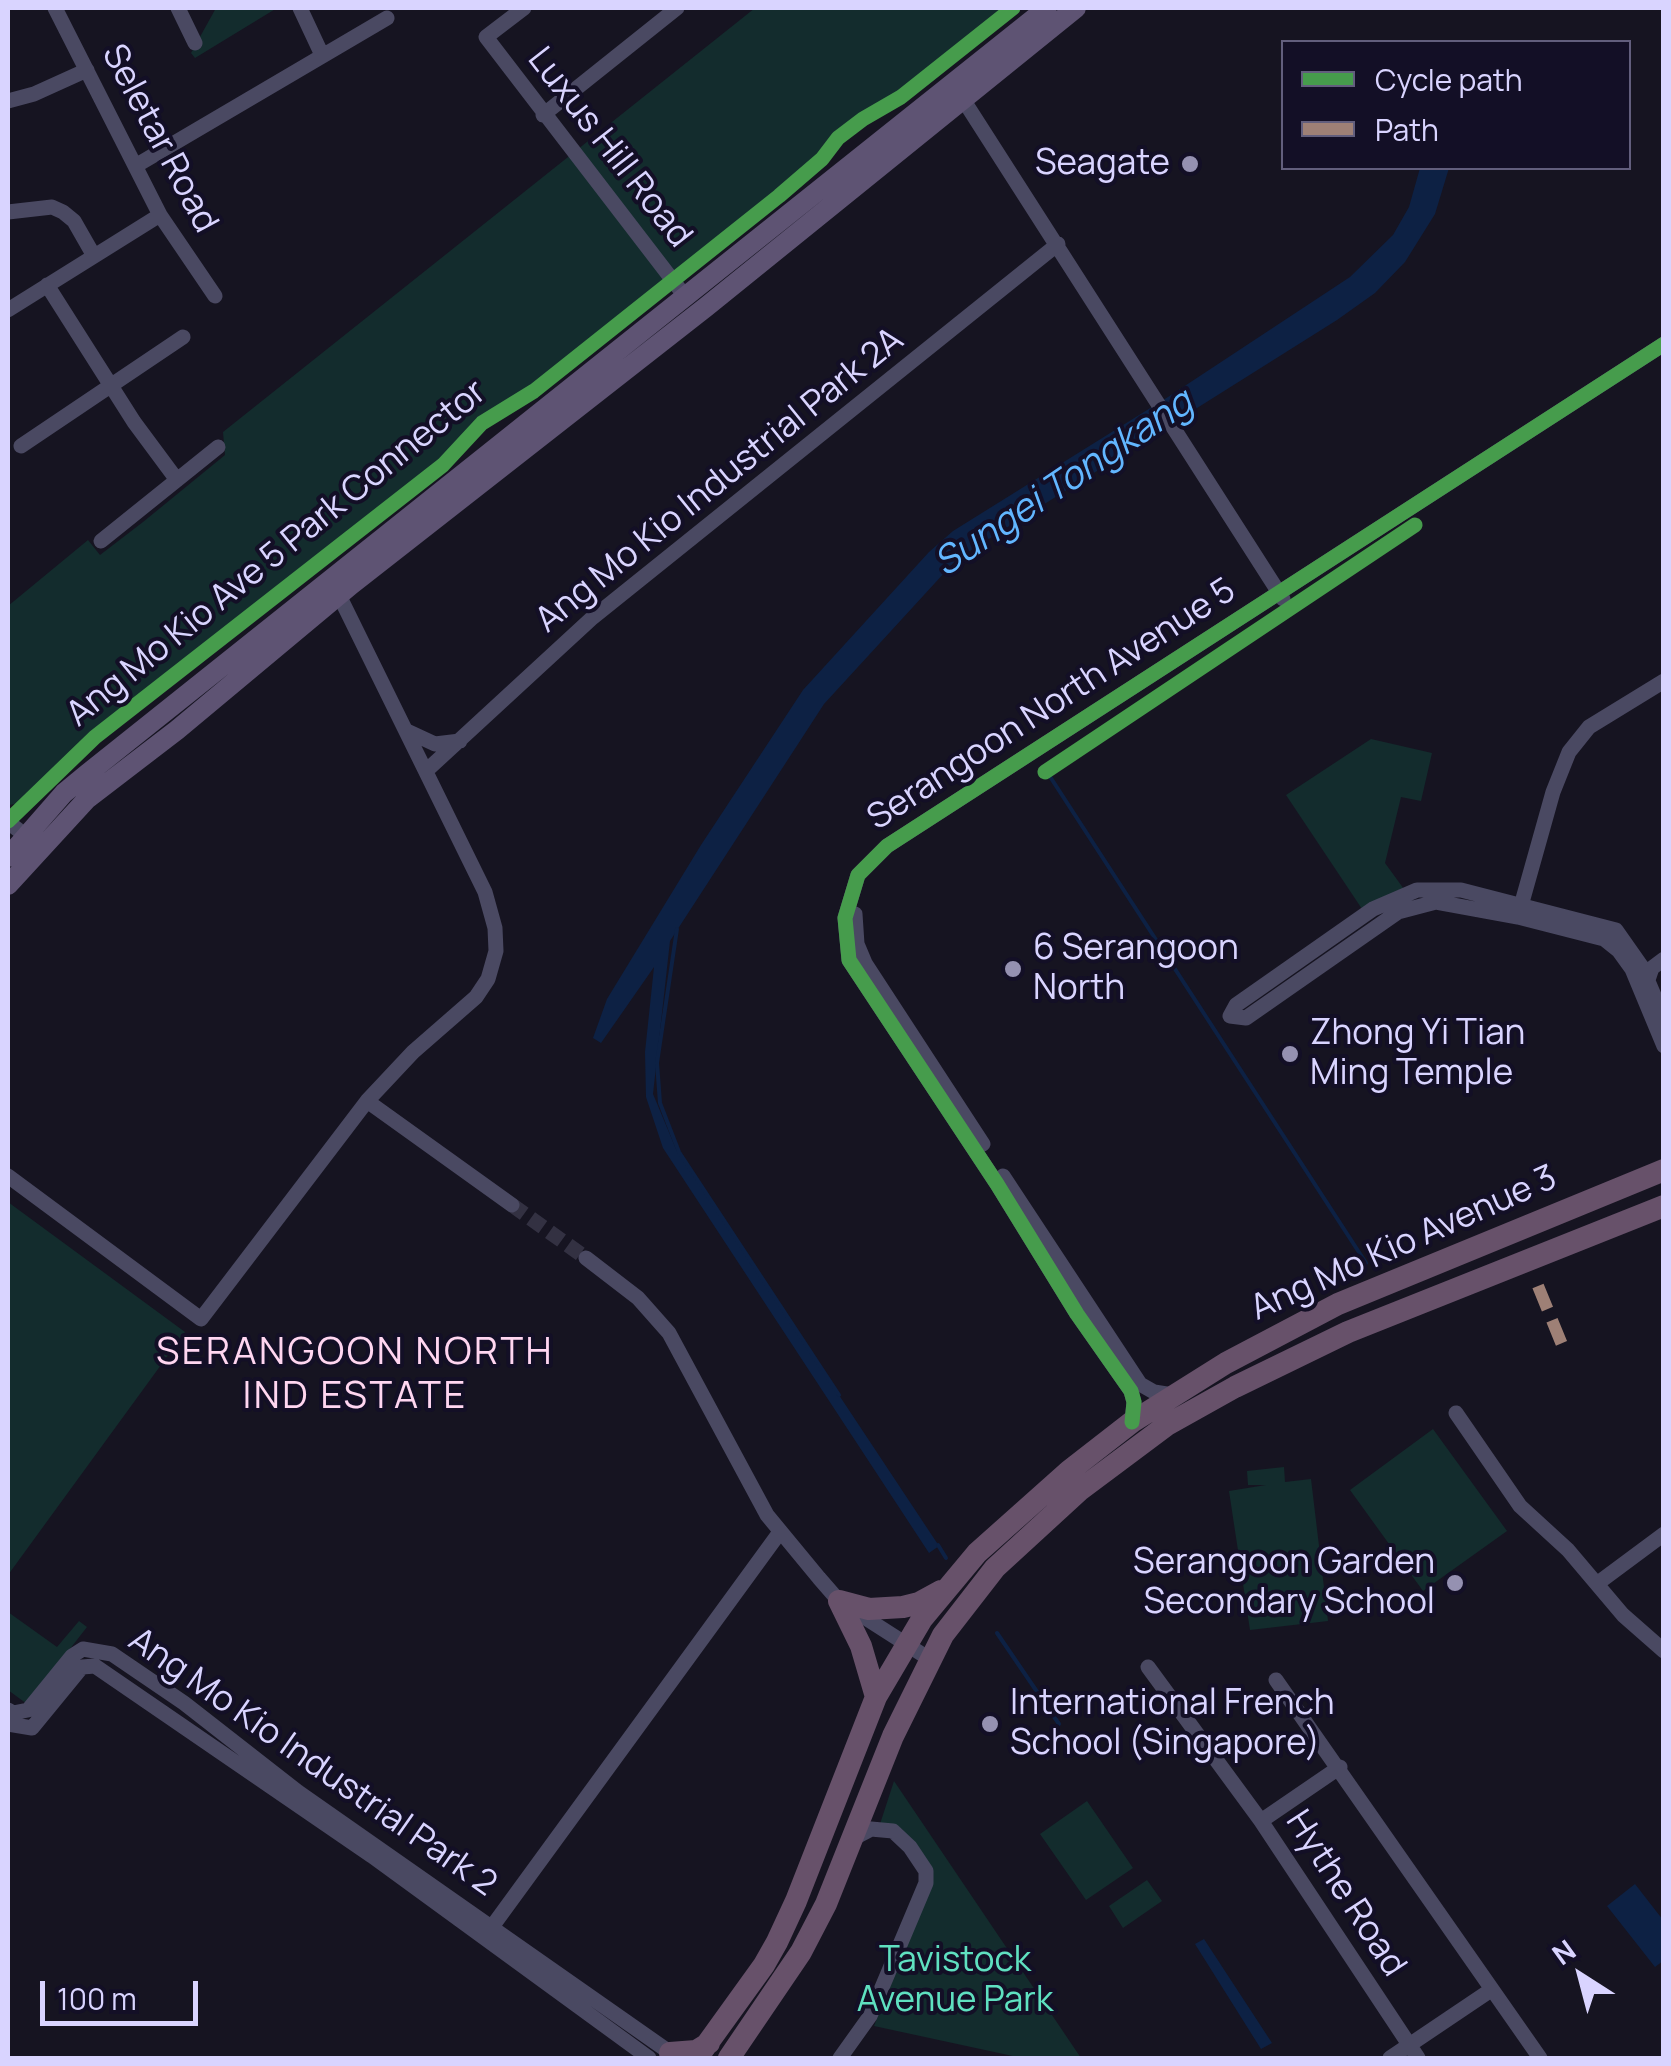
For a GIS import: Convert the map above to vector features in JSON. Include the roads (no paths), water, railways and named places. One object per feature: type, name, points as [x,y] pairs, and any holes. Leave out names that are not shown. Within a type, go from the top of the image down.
[{"type":"highway","points":[[1630,1184],[1664,1153]]},
{"type":"highway","name":"Ang Mo Kio Avenue 3","points":[[703,2051],[773,1950],[876,1697],[945,1589],[978,1552],[1056,1482],[1173,1395],[1338,1304],[1664,1170]]},
{"type":"highway","name":"Ang Mo Kio Avenue 3","points":[[729,2058],[794,1962],[826,1904],[893,1736],[944,1635],[996,1568],[1080,1490],[1167,1425],[1348,1332],[1659,1210]]},
{"type":"highway","points":[[1498,1239],[1510,1257],[1507,1268]]},
{"type":"highway","points":[[839,1601],[869,1608],[903,1606],[920,1603],[945,1589]]},
{"type":"highway","points":[[839,1601],[861,1646],[876,1697]]},
{"type":"highway","points":[[773,1950],[780,1965],[794,1962]]},
{"type":"highway","points":[[666,2057],[703,2051]]},
{"type":"main road","points":[[8,856],[75,783],[631,365],[954,95],[1047,8]]},
{"type":"main road","points":[[8,885],[87,799],[177,730],[334,586],[606,356],[1076,8]]},
{"type":"main road","points":[[606,356],[631,365]]},
{"type":"street","name":"Seletar Road","points":[[55,8],[160,215],[215,296]]},
{"type":"street","points":[[178,8],[195,43]]},
{"type":"street","points":[[300,8],[322,56]]},
{"type":"street","name":"Luxus Hill Road","points":[[524,8],[486,37],[684,295]]},
{"type":"street","points":[[543,114],[677,8]]},
{"type":"street","points":[[138,165],[387,18]]},
{"type":"street","points":[[8,82],[12,100],[86,70]]},
{"type":"street","points":[[954,95],[1277,598]]},
{"type":"street","points":[[8,212],[52,208],[63,212],[74,222],[94,256]]},
{"type":"street","points":[[8,310],[160,215]]},
{"type":"street","name":"Ang Mo Kio Industrial Park 2A","points":[[426,771],[591,619],[1054,247]]},
{"type":"street","points":[[47,285],[177,480]]},
{"type":"street","points":[[21,446],[184,337]]},
{"type":"street","name":"Serangoon North Avenue 5","points":[[1132,1422],[1131,1391],[859,978],[846,944],[848,902],[858,875],[887,846],[1664,347]]},
{"type":"street","points":[[101,541],[218,447]]},
{"type":"street","points":[[8,1176],[201,1318],[367,1101],[413,1052],[476,998],[488,979],[496,951],[485,892],[334,586]]},
{"type":"street","name":"Serangoon North Avenue 5","points":[[1173,1395],[1147,1390],[1112,1342],[865,963],[857,944],[856,902],[866,881],[890,854],[1277,598]]},
{"type":"street","points":[[1519,911],[1558,773],[1573,745],[1589,727],[1664,681]]},
{"type":"street","points":[[407,731],[435,744],[462,741]]},
{"type":"street","points":[[8,822],[26,836]]},
{"type":"street","points":[[1257,1000],[1398,912],[1436,902],[1519,911],[1616,930],[1648,980],[1664,1019]]},
{"type":"street","points":[[1519,911],[1604,939],[1619,951],[1632,968],[1664,1046]]},
{"type":"street","points":[[1648,980],[1652,968],[1664,959]]},
{"type":"street","points":[[367,1101],[512,1205]]},
{"type":"street","points":[[586,1258],[638,1298],[670,1333],[766,1514],[839,1601],[931,1660]]},
{"type":"street","points":[[1456,1412],[1520,1506],[1598,1583],[1623,1615],[1664,1650]]},
{"type":"street","name":"Ang Mo Kio Industrial Park 2","points":[[488,1932],[780,1532]]},
{"type":"street","points":[[1598,1583],[1664,1534]]},
{"type":"street","name":"Ang Mo Kio Industrial Park 2","points":[[8,1710],[28,1710],[72,1656],[83,1649],[112,1654],[184,1703],[488,1932]]},
{"type":"street","name":"Ang Mo Kio Industrial Park 2","points":[[8,1724],[32,1728],[82,1667],[95,1666],[666,2057]]},
{"type":"street","name":"Hythe Road","points":[[1148,1667],[1262,1822],[1414,2052]]},
{"type":"street","points":[[1276,1680],[1540,2058]]},
{"type":"street","points":[[1262,1822],[1340,1768]]},
{"type":"street","points":[[840,2058],[866,2022],[926,1883],[926,1870],[894,1831],[871,1830],[852,1840]]},
{"type":"street","points":[[1390,2058],[1414,2052],[1492,1990]]},
{"type":"water","name":"Sungei Tongkang","points":[[1419,170],[1448,170],[1435,214],[1405,262],[1375,293],[957,559],[824,704],[670,941],[653,1094],[676,1149],[939,1546],[929,1553],[663,1148],[646,1097],[645,1052],[654,967],[601,1043],[593,1038],[607,999],[701,845],[803,690],[929,552],[953,531],[1350,277],[1393,235],[1409,207]]},
{"type":"water","points":[[1635,1884],[1663,1920],[1663,1961],[1655,1967],[1607,1906]]},
{"type":"water","points":[[1204,1939],[1272,2043],[1261,2049],[1195,1944]]},
{"type":"waterway","points":[[1047,772],[1366,1263]]},
{"type":"waterway","points":[[677,929],[657,1063],[660,1103],[679,1152],[839,1395]]},
{"type":"waterway","points":[[938,1545],[946,1558]]},
{"type":"waterway","points":[[997,1633],[1059,1724]]},
{"type":"tunnel","points":[[512,1205],[586,1258]]},
{"type":"place","name":"Seagate","points":[[1190,164]]},
{"type":"place","name":"6 Serangoon North","points":[[1013,969]]},
{"type":"place","name":"Zhong Yi Tian Ming Temple","points":[[1290,1054]]},
{"type":"place","name":"Serangoon Garden Secondary School","points":[[1455,1583]]},
{"type":"place","name":"International French School (Singapore)","points":[[990,1724]]},
{"type":"district","name":"SERANGOON NORTH IND ESTATE","points":[[355,1375]]},
{"type":"park label","name":"Tavistock Avenue Park","points":[[955,1981]]}]
